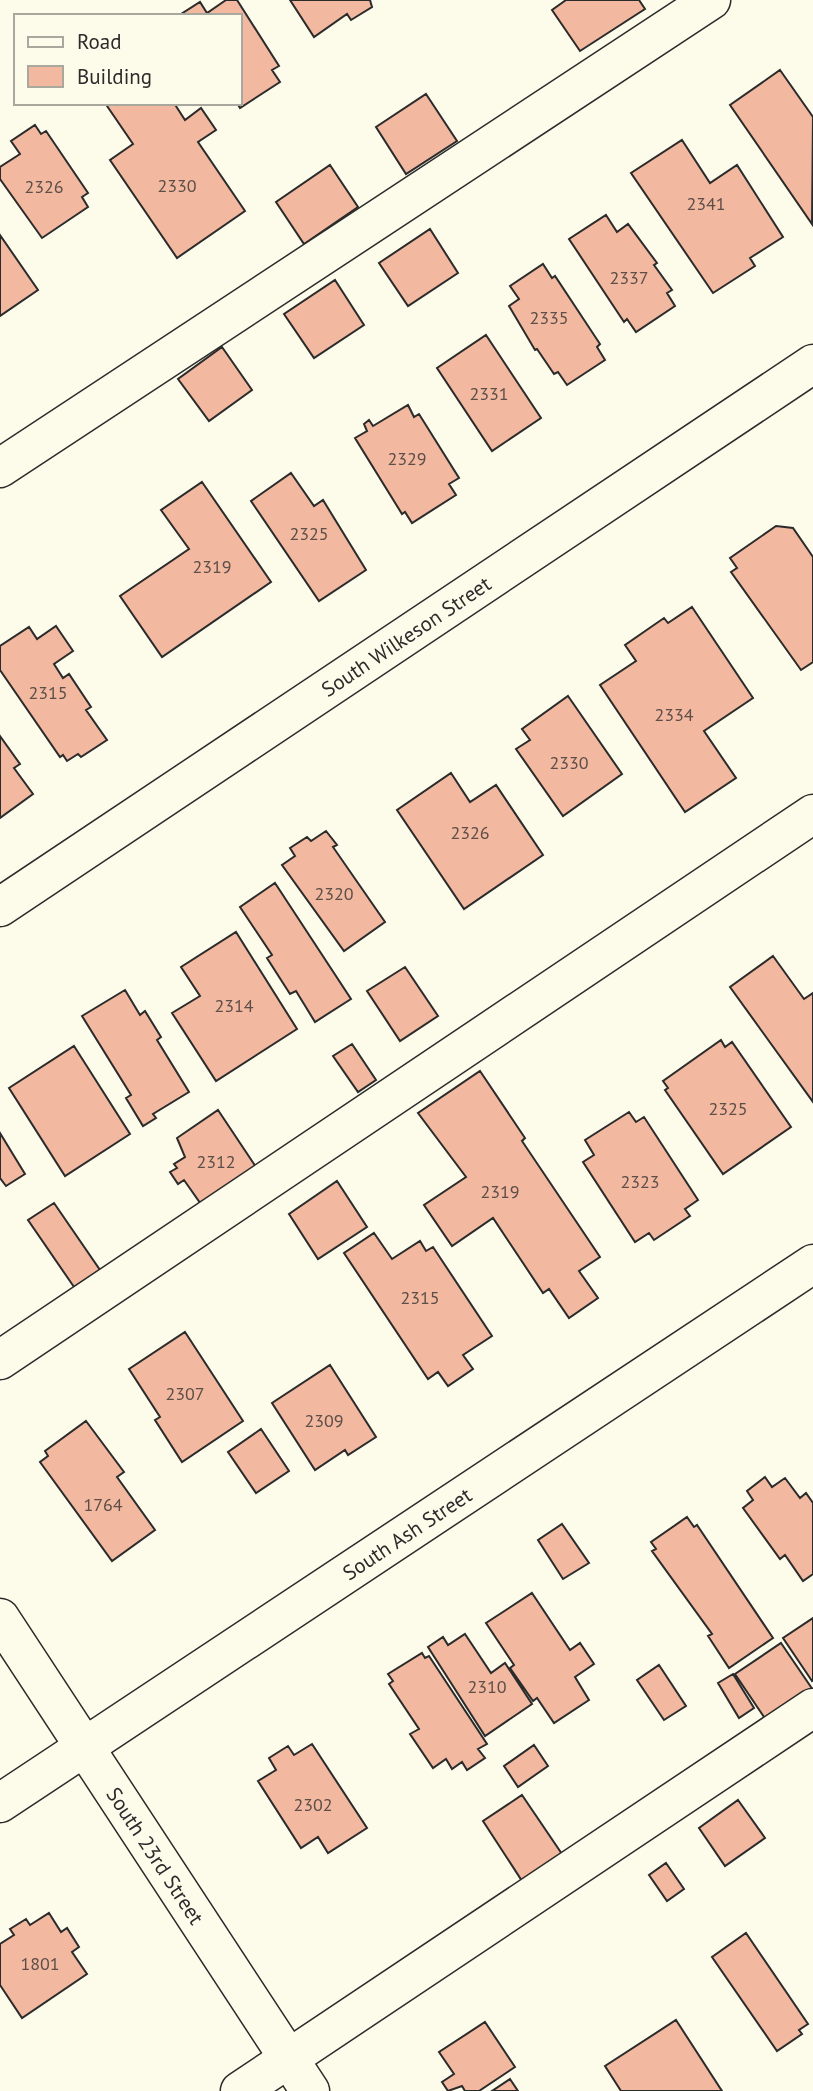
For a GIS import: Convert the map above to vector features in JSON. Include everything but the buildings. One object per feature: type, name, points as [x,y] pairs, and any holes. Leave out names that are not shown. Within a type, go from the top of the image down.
[{"type":"street","points":[[0,468],[711,0]]},
{"type":"street","name":"South Wilkeson Street","points":[[0,907],[813,364]]},
{"type":"street","points":[[0,1360],[813,814]]},
{"type":"street","name":"South Ash Street","points":[[0,1803],[813,1264]]},
{"type":"street","name":"South 23rd Street","points":[[0,1618],[310,2091]]},
{"type":"street","points":[[240,2091],[813,1708]]}]
